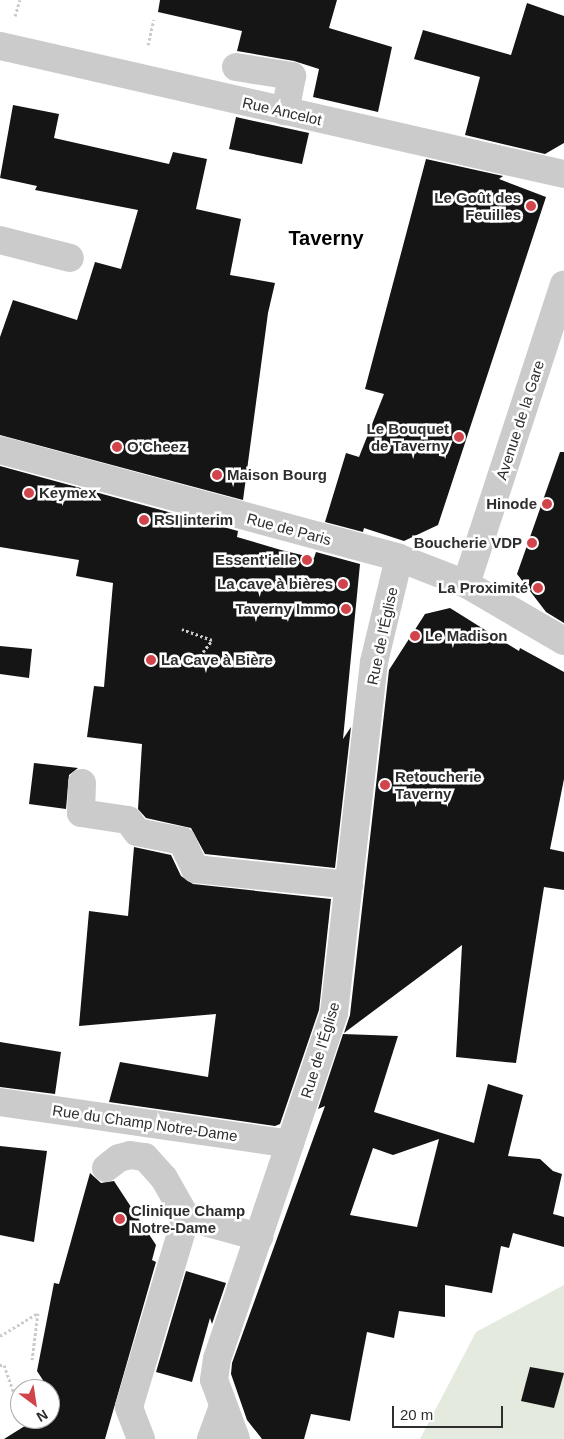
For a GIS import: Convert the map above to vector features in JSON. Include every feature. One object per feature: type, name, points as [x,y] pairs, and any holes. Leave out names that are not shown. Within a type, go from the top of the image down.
[{"type":"street","name":"Rue Ancelot","points":[[0,46],[564,174]]},
{"type":"street","points":[[236,67],[292,76],[285,112]]},
{"type":"street","points":[[0,240],[70,258]]},
{"type":"street","name":"Avenue de la Gare","points":[[466,584],[553,356],[564,285]]},
{"type":"street","name":"Rue de Paris","points":[[0,450],[399,558],[466,584],[564,641]]},
{"type":"street","name":"Rue de l'Église","points":[[236,1439],[222,1408],[214,1380],[218,1359],[334,1013],[374,662],[399,558]]},
{"type":"street","points":[[82,783],[81,813],[128,820],[137,832],[182,841],[195,869],[349,885]]},
{"type":"street","name":"Rue du Champ Notre-Dame","points":[[0,1102],[290,1144]]},
{"type":"street","points":[[106,1168],[119,1158],[130,1155],[145,1157],[164,1178],[186,1217],[259,1237]]},
{"type":"street","points":[[142,1439],[129,1407],[186,1217]]},
{"type":"street","points":[[211,1439],[222,1408]]},
{"type":"path","points":[[16,0],[16,12]]},
{"type":"path","points":[[147,50],[154,20]]},
{"type":"path","points":[[180,662],[197,660],[212,640],[182,629]]},
{"type":"path","points":[[0,1336],[38,1313],[32,1360]]},
{"type":"path","points":[[0,1365],[4,1366],[10,1382]]},
{"type":"shaded area","points":[[564,1285],[564,1439],[420,1439],[476,1332]]},
{"type":"building","points":[[160,0],[337,0],[329,28],[392,47],[378,112],[313,97],[319,69],[294,61],[237,51],[242,31],[158,12]]},
{"type":"building","points":[[527,3],[564,16],[564,143],[545,154],[465,135],[480,77],[414,59],[423,30],[511,55]]},
{"type":"building","points":[[13,105],[59,114],[54,138],[169,164],[173,152],[207,159],[196,209],[241,219],[230,275],[275,283],[268,313],[243,500],[0,435],[0,337],[13,300],[77,320],[95,262],[121,269],[138,210],[35,190],[37,186],[0,178]]},
{"type":"building","points":[[236,117],[309,133],[302,164],[229,149]]},
{"type":"building","points":[[426,159],[503,176],[499,179],[546,197],[438,525],[404,541],[364,528],[363,532],[325,522],[346,453],[359,457],[384,394],[365,389]]},
{"type":"building","points":[[560,452],[564,452],[564,623],[546,612],[517,574]]},
{"type":"building","points":[[0,466],[238,531],[237,537],[281,550],[314,558],[316,552],[360,564],[343,739],[351,727],[335,868],[205,854],[191,828],[146,818],[138,809],[142,744],[87,737],[94,686],[104,687],[113,583],[76,576],[79,560],[0,547]]},
{"type":"building","points":[[450,608],[519,651],[520,648],[564,672],[564,779],[550,849],[564,852],[564,890],[544,887],[516,1063],[456,1057],[462,945],[344,1033],[350,1015],[389,670],[425,614]]},
{"type":"building","points":[[0,646],[32,649],[29,678],[0,674]]},
{"type":"building","points":[[34,763],[78,768],[69,775],[66,809],[29,804]]},
{"type":"building","points":[[134,847],[171,855],[181,876],[193,884],[331,899],[319,1010],[280,1124],[275,1126],[109,1102],[120,1062],[208,1077],[216,1014],[79,1026],[89,911],[128,916]]},
{"type":"building","points":[[343,1034],[398,1036],[374,1112],[474,1143],[488,1084],[523,1095],[508,1156],[540,1159],[553,1171],[562,1174],[553,1214],[564,1217],[564,1247],[513,1233],[509,1248],[501,1246],[492,1293],[445,1285],[445,1317],[399,1311],[394,1338],[367,1332],[350,1421],[311,1414],[304,1439],[262,1439],[247,1420],[231,1374],[232,1363],[325,1106],[318,1109]],"holes":[[[439,1139],[417,1227],[350,1215],[373,1148],[393,1155]]]},
{"type":"building","points":[[0,1042],[61,1052],[55,1094],[0,1087]]},
{"type":"building","points":[[0,1146],[47,1151],[34,1242],[0,1235]]},
{"type":"building","points":[[90,1173],[101,1183],[114,1181],[156,1245],[152,1260],[156,1262],[105,1439],[4,1439],[20,1429],[60,1429],[60,1379],[42,1379],[37,1371],[54,1283],[59,1284]]},
{"type":"building","points":[[186,1271],[226,1283],[212,1324],[210,1318],[192,1382],[156,1372]]},
{"type":"building","points":[[530,1367],[564,1373],[554,1408],[521,1401]]},
{"type":"place","name":"Le Goût des Feuilles","points":[[531,206]]},
{"type":"place","name":"Le Bouquet de Taverny","points":[[459,437]]},
{"type":"place","name":"O'Cheez","points":[[117,447]]},
{"type":"place","name":"Maison Bourg","points":[[217,475]]},
{"type":"place","name":"Keymex","points":[[29,493]]},
{"type":"place","name":"Hinode","points":[[547,504]]},
{"type":"place","name":"RSI interim","points":[[144,520]]},
{"type":"place","name":"Boucherie VDP","points":[[532,543]]},
{"type":"place","name":"Essent'ielle","points":[[307,560]]},
{"type":"place","name":"La cave à bières","points":[[343,584]]},
{"type":"place","name":"La Proximité","points":[[538,588]]},
{"type":"place","name":"Taverny Immo","points":[[346,609]]},
{"type":"place","name":"Le Madison","points":[[415,636]]},
{"type":"place","name":"La Cave à Bière","points":[[151,660]]},
{"type":"place","name":"Retoucherie Taverny","points":[[385,785]]},
{"type":"place","name":"Clinique Champ Notre-Dame","points":[[120,1219]]},
{"type":"district","name":"Taverny","points":[[326,238]]}]
